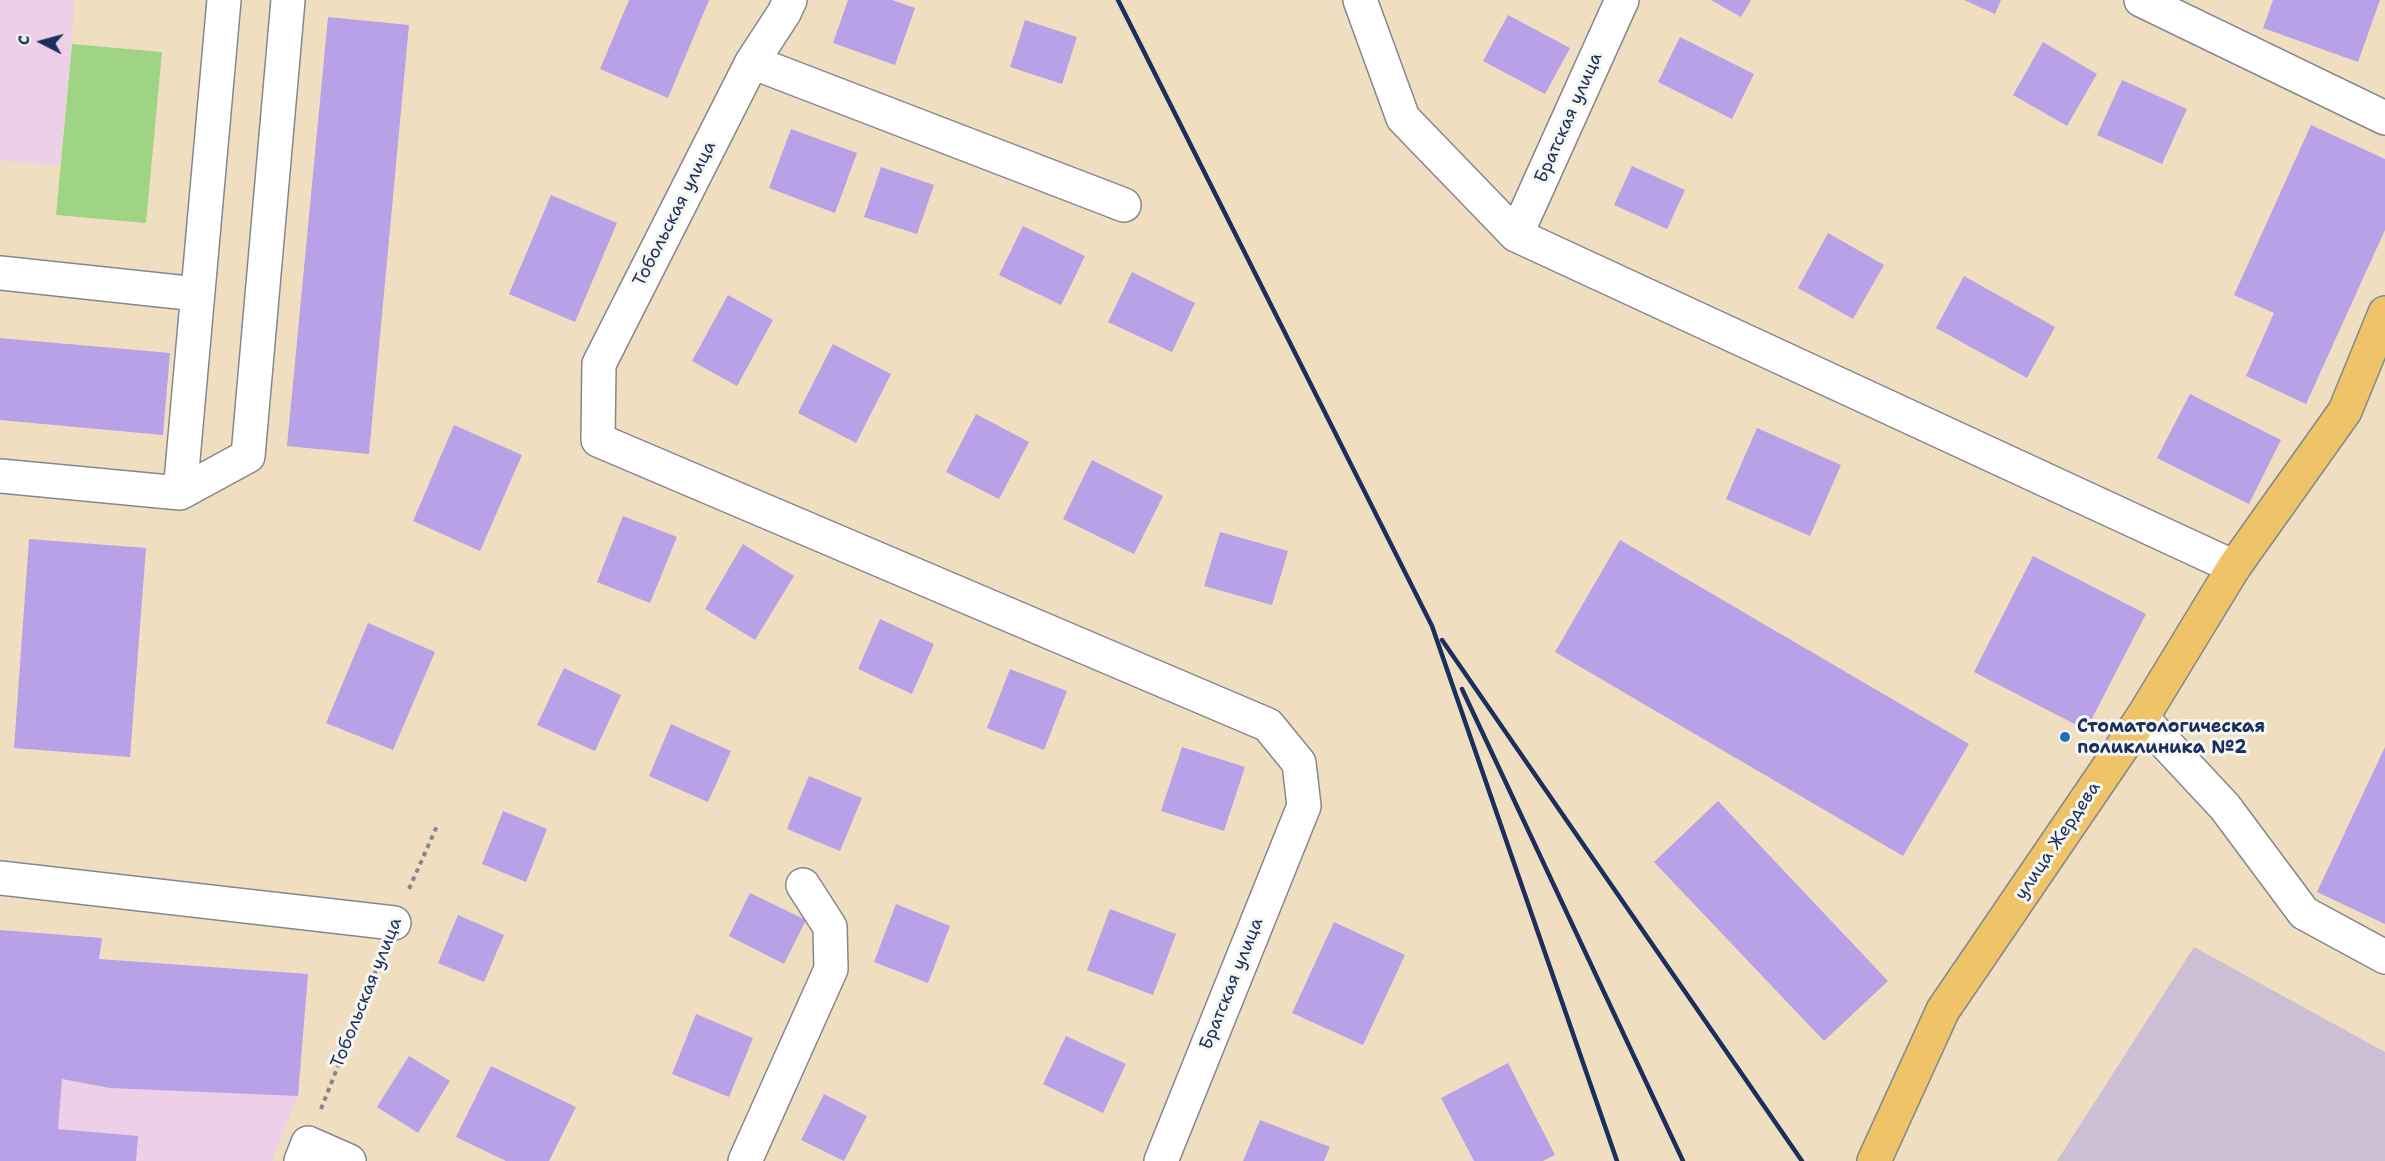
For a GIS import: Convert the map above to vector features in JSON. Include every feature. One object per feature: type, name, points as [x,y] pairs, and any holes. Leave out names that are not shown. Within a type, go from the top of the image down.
[{"type":"main road","name":"улица Жердева","points":[[1874,1161],[1943,1010],[2142,718],[2234,567],[2344,411],[2384,317]]},
{"type":"street","points":[[180,493],[224,0]]},
{"type":"street","points":[[0,476],[180,493],[248,456],[288,0]]},
{"type":"street","name":"Тобольская улица","points":[[790,0],[752,62],[599,363],[598,440],[1268,725],[1299,764],[1304,806]]},
{"type":"street","points":[[1360,0],[1403,118],[1516,235],[2234,567]]},
{"type":"street","name":"Братская улица","points":[[1516,235],[1622,0]]},
{"type":"street","points":[[2141,0],[2385,118]]},
{"type":"street","points":[[752,62],[1124,205]]},
{"type":"street","points":[[0,273],[197,294]]},
{"type":"street","points":[[2142,718],[2225,807],[2304,913],[2385,957]]},
{"type":"street","name":"Братская улица","points":[[1161,1161],[1304,806]]},
{"type":"street","points":[[0,878],[394,923]]},
{"type":"street","points":[[745,1161],[831,969],[830,927],[803,885]]},
{"type":"street","points":[[304,1152],[349,1161]]},
{"type":"path","name":"Тобольская улица","points":[[304,1152],[394,923],[437,826]]},
{"type":"shaded area","points":[[0,0],[75,0],[60,166],[0,160]]},
{"type":"shaded area","points":[[0,930],[102,938],[100,959],[308,974],[298,1096],[272,1161],[0,1161]]},
{"type":"shaded area","points":[[2194,947],[2385,1052],[2385,1161],[2057,1161]]},
{"type":"green space","points":[[72,44],[162,52],[146,223],[56,215]]},
{"type":"building","points":[[629,0],[709,0],[668,98],[600,69]]},
{"type":"building","points":[[848,0],[892,0],[915,8],[895,65],[833,43]]},
{"type":"building","points":[[1711,0],[1751,0],[1741,17]]},
{"type":"building","points":[[1964,0],[2001,0],[1995,14]]},
{"type":"building","points":[[2273,0],[2380,0],[2358,62],[2263,28]]},
{"type":"building","points":[[1508,15],[1570,48],[1545,94],[1483,61]]},
{"type":"building","points":[[328,17],[409,25],[369,454],[287,446]]},
{"type":"building","points":[[1025,20],[1077,37],[1062,84],[1010,67]]},
{"type":"building","points":[[1680,37],[1754,74],[1732,119],[1658,82]]},
{"type":"building","points":[[2043,42],[2097,74],[2067,126],[2013,95]]},
{"type":"building","points":[[2122,80],[2187,109],[2162,164],[2097,135]]},
{"type":"building","points":[[2311,125],[2385,159],[2385,230],[2306,404],[2246,376],[2274,313],[2234,295]]},
{"type":"building","points":[[791,129],[857,153],[835,213],[769,188]]},
{"type":"building","points":[[1632,166],[1685,190],[1667,229],[1614,205]]},
{"type":"building","points":[[881,167],[934,185],[917,234],[864,217]]},
{"type":"building","points":[[551,195],[617,223],[575,322],[509,294]]},
{"type":"building","points":[[1023,226],[1085,256],[1061,305],[999,275]]},
{"type":"building","points":[[1828,233],[1884,265],[1853,319],[1798,288]]},
{"type":"building","points":[[1132,272],[1195,303],[1172,352],[1108,322]]},
{"type":"building","points":[[1964,276],[2055,327],[2027,378],[1936,328]]},
{"type":"building","points":[[728,295],[773,320],[737,386],[692,361]]},
{"type":"building","points":[[0,338],[170,353],[163,435],[0,420]]},
{"type":"building","points":[[833,344],[891,374],[856,443],[798,413]]},
{"type":"building","points":[[2190,394],[2281,440],[2249,504],[2157,458]]},
{"type":"building","points":[[976,414],[1029,442],[999,499],[946,472]]},
{"type":"building","points":[[454,425],[522,455],[480,551],[413,521]]},
{"type":"building","points":[[1757,428],[1841,465],[1810,536],[1726,499]]},
{"type":"building","points":[[1092,460],[1163,496],[1134,554],[1063,519]]},
{"type":"building","points":[[623,516],[677,537],[650,603],[597,582]]},
{"type":"building","points":[[1220,532],[1288,551],[1272,605],[1204,586]]},
{"type":"building","points":[[29,539],[146,548],[130,757],[14,748]]},
{"type":"building","points":[[1620,540],[1969,744],[1903,856],[1555,652]]},
{"type":"building","points":[[743,544],[794,576],[755,640],[705,609]]},
{"type":"building","points":[[2033,556],[2146,614],[2086,730],[1974,672]]},
{"type":"building","points":[[880,619],[934,644],[912,694],[858,669]]},
{"type":"building","points":[[368,623],[435,652],[393,750],[326,723]]},
{"type":"building","points":[[564,668],[621,695],[595,751],[537,725]]},
{"type":"building","points":[[1010,669],[1067,691],[1044,750],[987,728]]},
{"type":"building","points":[[671,724],[731,751],[708,802],[649,776]]},
{"type":"building","points":[[1182,747],[1245,767],[1224,831],[1161,811]]},
{"type":"building","points":[[2385,747],[2385,924],[2317,892]]},
{"type":"building","points":[[809,776],[862,798],[840,851],[787,829]]},
{"type":"building","points":[[1718,801],[1888,981],[1824,1041],[1654,862]]},
{"type":"building","points":[[503,811],[547,829],[526,882],[482,864]]},
{"type":"building","points":[[750,893],[806,920],[784,964],[729,936]]},
{"type":"building","points":[[896,904],[950,926],[928,983],[874,962]]},
{"type":"building","points":[[1110,909],[1176,934],[1153,995],[1087,970]]},
{"type":"building","points":[[458,915],[504,935],[484,982],[438,963]]},
{"type":"building","points":[[1334,922],[1405,955],[1363,1045],[1292,1013]]},
{"type":"building","points":[[0,930],[102,938],[99,959],[308,974],[298,1096],[110,1088],[62,1079],[58,1129],[138,1136],[136,1161],[0,1161]]},
{"type":"building","points":[[696,1014],[753,1038],[729,1097],[672,1074]]},
{"type":"building","points":[[1066,1036],[1126,1064],[1103,1113],[1043,1084]]},
{"type":"building","points":[[409,1056],[450,1081],[418,1133],[377,1107]]},
{"type":"building","points":[[1508,1063],[1555,1155],[1543,1161],[1474,1161],[1441,1098]]},
{"type":"building","points":[[491,1066],[576,1107],[549,1161],[506,1161],[456,1137]]},
{"type":"building","points":[[824,1094],[867,1116],[844,1161],[801,1140]]},
{"type":"building","points":[[1260,1120],[1330,1147],[1324,1161],[1243,1161]]},
{"type":"railway","points":[[1118,0],[1432,626],[1617,1161]]},
{"type":"railway","points":[[1442,640],[1802,1161]]},
{"type":"railway","points":[[1462,689],[1683,1161]]},
{"type":"place","name":"Стоматологическая поликлиника №2","points":[[2065,737]]}]
